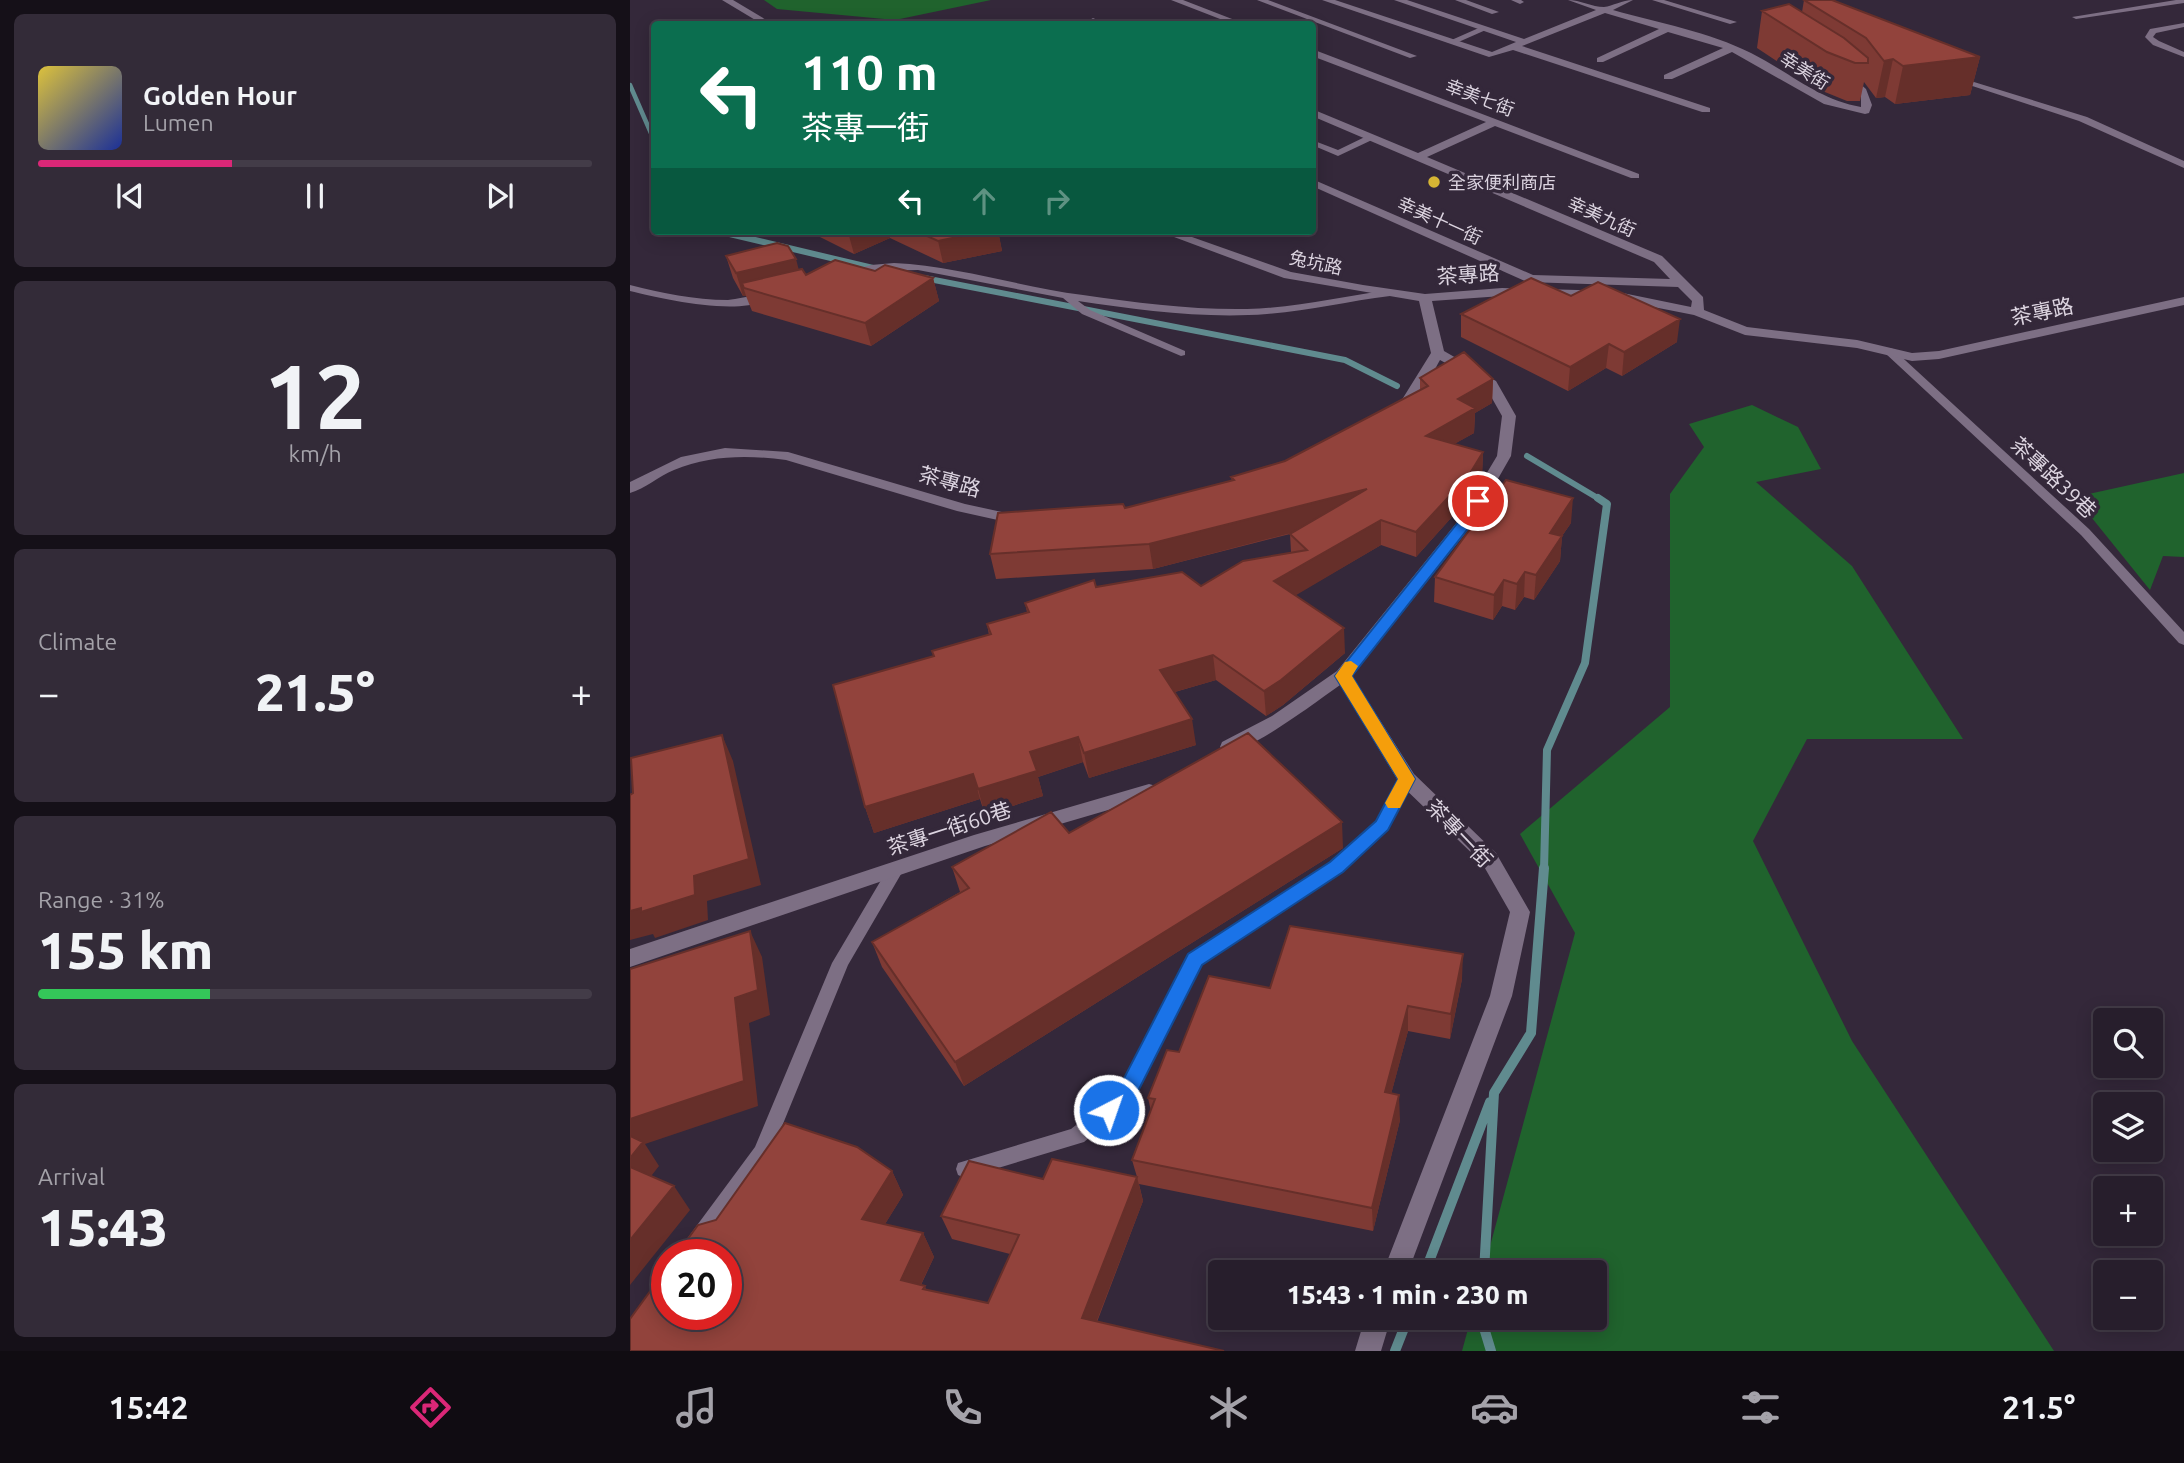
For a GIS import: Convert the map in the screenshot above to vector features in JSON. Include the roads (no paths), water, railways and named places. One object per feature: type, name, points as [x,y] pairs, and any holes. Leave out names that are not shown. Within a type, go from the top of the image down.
[{"type":"street","points":[[726,0],[763,21]]},
{"type":"street","points":[[1175,0],[1232,21]]},
{"type":"street","points":[[1326,0],[1492,55],[1629,0]]},
{"type":"street","points":[[1398,0],[1706,110]]},
{"type":"street","name":"幸美街","points":[[1572,0],[1732,48],[1757,58],[1811,96],[1842,109],[1866,111],[1869,104],[1868,95],[1835,67]]},
{"type":"street","points":[[1600,60],[1667,29]]},
{"type":"street","points":[[1668,77],[1732,48]]},
{"type":"street","name":"幸美七街","points":[[1316,54],[1635,176]]},
{"type":"street","points":[[1944,73],[2083,119],[2184,165]]},
{"type":"street","name":"幸美九街","points":[[1316,114],[1658,260],[1698,300],[1697,312]]},
{"type":"street","points":[[1420,156],[1495,122]]},
{"type":"street","name":"幸美十一街","points":[[1316,184],[1531,279],[1681,283]]},
{"type":"street","name":"兔坑路","points":[[1179,235],[1288,275],[1425,298]]},
{"type":"street","name":"茶專路","points":[[1438,353],[1425,298],[1461,294],[1557,292],[1613,295],[1697,312],[1745,331],[1857,344],[1912,357],[1938,355],[2184,301]]},
{"type":"street","points":[[1210,758],[1278,720],[1343,676],[1465,523],[1504,456],[1509,416],[1489,381],[1438,353],[1408,401],[1385,417]]},
{"type":"street","name":"茶專路","points":[[632,484],[692,456],[765,452],[788,456],[962,508],[1042,525]]},
{"type":"street","name":"茶專一街","points":[[1343,676],[1406,779],[1489,859],[1520,912],[1501,996],[1401,1260]]},
{"type":"street","name":"茶專一街60巷","points":[[630,958],[981,840],[1142,796],[1164,783]]},
{"type":"street","points":[[1368,1351],[1374,1330]]},
{"type":"lane","points":[[1261,0],[1413,56]]},
{"type":"lane","points":[[1459,0],[1496,12]]},
{"type":"lane","points":[[1656,0],[1733,22]]},
{"type":"lane","points":[[2076,17],[2184,1]]},
{"type":"lane","points":[[2184,25],[2153,31],[2149,37],[2156,43],[2184,55]]},
{"type":"lane","points":[[1451,42],[1484,29]]},
{"type":"lane","points":[[1316,144],[1338,153],[1371,137]]},
{"type":"lane","points":[[840,276],[875,267],[908,267],[1065,295],[1260,313],[1390,293]]},
{"type":"lane","points":[[630,288],[685,301],[723,305],[773,296]]},
{"type":"lane","points":[[1065,295],[1086,312],[1181,353]]},
{"type":"lane","name":"茶專路39巷","points":[[1889,351],[2085,532],[2184,640]]},
{"type":"lane","points":[[965,1169],[1076,1136],[1125,1097],[1195,960],[1336,867],[1382,825],[1406,779]]},
{"type":"lane","points":[[697,1239],[762,1152],[840,963],[896,869]]},
{"type":"waterway","points":[[630,85],[651,133]]},
{"type":"waterway","points":[[734,235],[873,268]]},
{"type":"waterway","points":[[924,278],[1345,360],[1397,386]]},
{"type":"waterway","points":[[1527,456],[1601,500]]},
{"type":"waterway","points":[[1544,870],[1547,750],[1585,663],[1607,504],[1601,500]]},
{"type":"waterway","points":[[1485,1260],[1494,1093],[1531,1033],[1544,868]]},
{"type":"waterway","points":[[1430,1260],[1490,1102]]},
{"type":"waterway","points":[[1395,1351],[1403,1330]]},
{"type":"waterway","points":[[1485,1330],[1491,1351]]},
{"type":"place","name":"全家便利商店","points":[[1434,182]]}]
